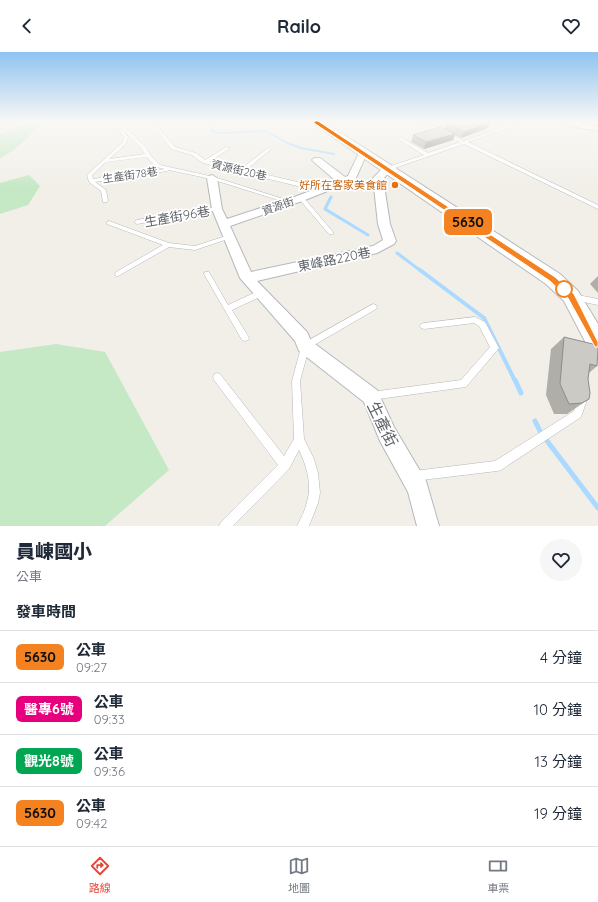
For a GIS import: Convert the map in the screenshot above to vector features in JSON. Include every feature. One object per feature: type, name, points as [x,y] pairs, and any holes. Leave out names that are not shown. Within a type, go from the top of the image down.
[{"type":"main road","points":[[348,144],[553,279],[571,296],[597,346]]},
{"type":"street","name":"資源街","points":[[226,230],[352,178],[363,154]]},
{"type":"street","points":[[318,160],[340,183]]},
{"type":"street","name":"東峰路220巷","points":[[247,278],[377,249],[390,241],[384,224],[378,178],[387,169]]},
{"type":"street","name":"生產街","points":[[212,178],[217,209],[247,278],[302,337],[305,346],[371,396],[387,434],[418,489],[428,526]]},
{"type":"lane","name":"生產街78巷","points":[[105,202],[103,190],[91,181],[89,175],[123,144]]},
{"type":"lane","name":"生產街78巷","points":[[140,144],[158,166],[169,170],[212,178],[296,200]]},
{"type":"lane","name":"資源街20巷","points":[[170,144],[173,148],[194,154],[206,162],[306,186],[340,183]]},
{"type":"lane","points":[[409,144],[428,155]]},
{"type":"lane","points":[[387,169],[459,144]]},
{"type":"lane","points":[[469,144],[598,207]]},
{"type":"lane","points":[[206,162],[228,148]]},
{"type":"lane","points":[[242,170],[268,149]]},
{"type":"lane","name":"生產街78巷","points":[[105,161],[148,155]]},
{"type":"lane","name":"生產街78巷","points":[[91,181],[169,170]]},
{"type":"lane","points":[[296,200],[331,233]]},
{"type":"lane","name":"生產街96巷","points":[[137,222],[217,209]]},
{"type":"lane","points":[[109,223],[168,244],[195,248],[226,230]]},
{"type":"lane","points":[[118,274],[168,244]]},
{"type":"lane","points":[[206,274],[245,338]]},
{"type":"lane","points":[[228,309],[261,293]]},
{"type":"lane","points":[[571,296],[598,302]]},
{"type":"lane","points":[[303,526],[312,511],[316,487],[310,460],[299,440],[296,381],[305,346],[373,307]]},
{"type":"lane","points":[[371,396],[463,384],[495,348],[482,324],[475,320],[424,326]]},
{"type":"lane","points":[[217,377],[285,465]]},
{"type":"lane","points":[[410,476],[497,466],[578,414],[586,386]]},
{"type":"lane","points":[[225,526],[285,465],[299,440]]},
{"type":"green space","points":[[0,144],[20,144],[11,151],[0,158]]},
{"type":"green space","points":[[29,175],[40,186],[28,205],[0,214],[0,183]]},
{"type":"green space","points":[[56,344],[105,352],[169,470],[105,526],[0,526],[0,352]]},
{"type":"building","points":[[564,337],[597,345],[598,348],[597,366],[590,364],[588,379],[590,393],[589,399],[582,403],[569,404],[560,384]]},
{"type":"waterway","points":[[290,144],[301,148],[334,154]]},
{"type":"waterway","points":[[331,197],[325,209],[368,235]]},
{"type":"waterway","points":[[397,253],[421,271]]},
{"type":"waterway","points":[[420,270],[484,318],[515,381]]},
{"type":"waterway","points":[[515,380],[521,393]]},
{"type":"waterway","points":[[535,421],[541,433],[598,508]]},
{"type":"bus line","name":"5630","points":[[348,144],[553,279],[571,296],[598,344]]},
{"type":"place","name":"好所在客家美食館","points":[[395,185]]}]
